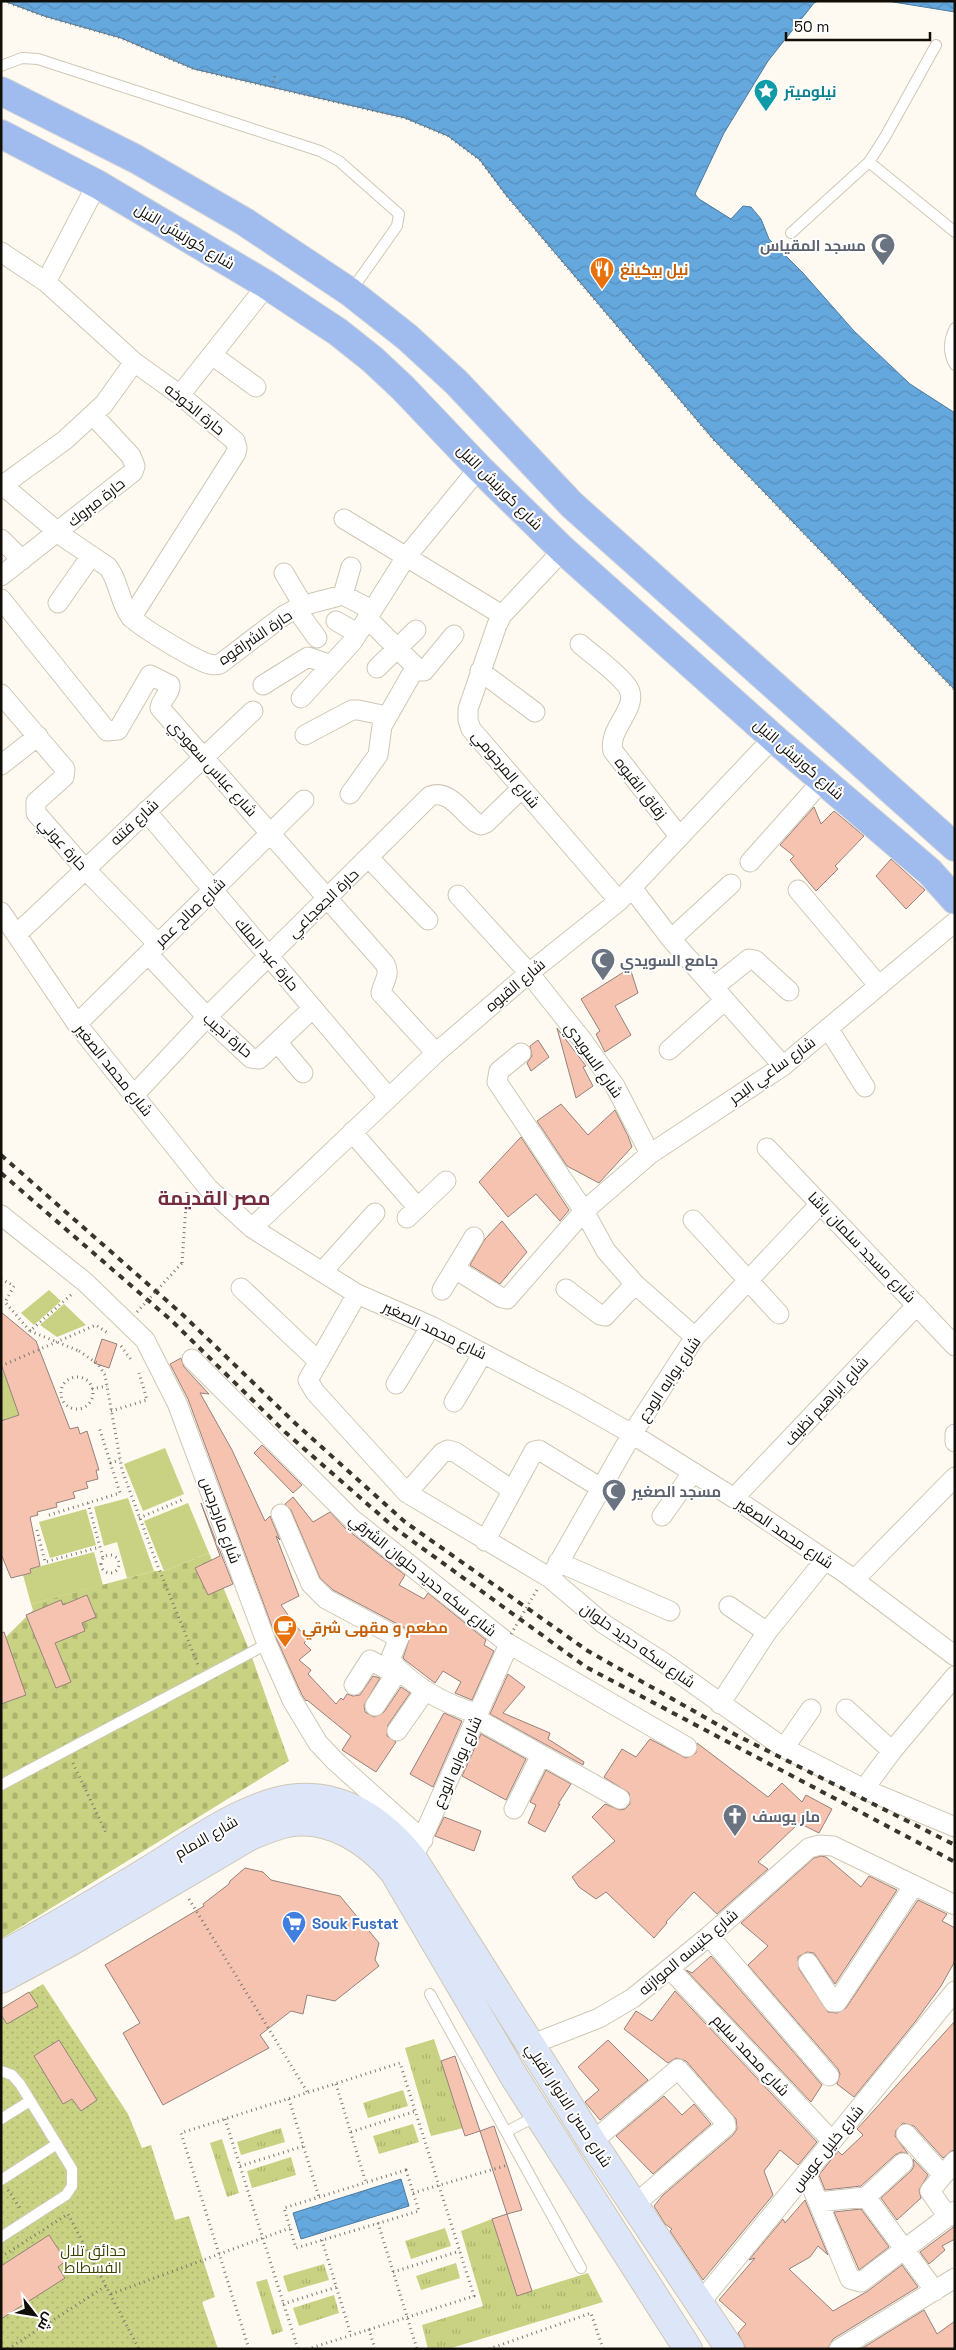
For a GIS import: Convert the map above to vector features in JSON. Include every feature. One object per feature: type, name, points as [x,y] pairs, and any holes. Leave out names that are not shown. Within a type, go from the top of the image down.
[{"type":"highway","points":[[1,91],[136,159],[253,227],[350,292],[407,337],[456,382],[572,505],[955,847]]},
{"type":"highway","name":"شارع كورنيش النيل","points":[[1,134],[97,184],[267,284],[338,332],[372,359],[563,550],[773,738],[930,872],[955,900]]},
{"type":"main road","name":"شارع الامام","points":[[1,1956],[248,1812],[282,1800],[312,1798],[327,1800],[363,1813],[382,1826],[410,1857]]},
{"type":"main road","name":"شارع الامام","points":[[1,1979],[250,1836],[280,1825],[301,1822],[329,1826],[360,1840],[374,1849],[410,1857]]},
{"type":"main road","name":"شارع حسن الانوار القبلي","points":[[410,1857],[592,2142],[730,2349]]},
{"type":"main road","name":"شارع حسن الانوار القبلي","points":[[410,1857],[539,2114],[688,2349]]},
{"type":"main road","points":[[634,2265],[661,2248]]},
{"type":"street","points":[[46,282],[97,184]]},
{"type":"street","name":"حارة الخوخه","points":[[1,252],[46,282],[134,362],[180,395],[232,439],[237,448],[236,453],[131,618]]},
{"type":"street","points":[[180,395],[267,284]]},
{"type":"street","points":[[212,355],[256,387]]},
{"type":"street","points":[[131,618],[121,602],[112,572],[58,532],[2,484],[65,440],[93,415],[114,392],[134,362]]},
{"type":"street","name":"حارة مبروك","points":[[1,576],[128,476],[135,466],[131,456],[93,415]]},
{"type":"street","points":[[301,698],[357,634],[406,557],[479,468]]},
{"type":"street","points":[[344,519],[502,615]]},
{"type":"street","points":[[1,539],[22,560]]},
{"type":"street","name":"شارع المرحومي","points":[[563,550],[502,615],[468,709],[468,720],[471,729],[522,788],[671,939],[783,1066]]},
{"type":"street","points":[[58,603],[91,556]]},
{"type":"street","points":[[351,567],[343,595],[370,614],[397,649],[420,672],[424,671],[454,635]]},
{"type":"street","points":[[284,573],[302,606],[302,617],[317,638]]},
{"type":"street","name":"حارة الشراقوه","points":[[131,618],[190,657],[211,665],[220,664],[283,616],[302,606],[343,595]]},
{"type":"street","name":"شارع عباس سعودي","points":[[1,599],[107,731],[118,730],[152,675],[171,687],[160,708],[329,898],[388,969],[381,989],[383,996],[436,1053]]},
{"type":"street","points":[[336,621],[357,634]]},
{"type":"street","points":[[377,668],[416,630]]},
{"type":"street","name":"زقاق القبوه","points":[[580,644],[622,681],[630,691],[630,704],[612,739],[613,751],[679,836]]},
{"type":"street","points":[[263,685],[308,657],[331,665]]},
{"type":"street","points":[[350,794],[378,755],[382,726],[415,668]]},
{"type":"street","points":[[480,672],[535,712]]},
{"type":"street","name":"حارة عوني","points":[[1,694],[64,765],[65,773],[36,802],[35,810],[153,949]]},
{"type":"street","points":[[305,735],[352,710],[387,716]]},
{"type":"street","name":"شارع فتنه","points":[[17,934],[252,711]]},
{"type":"street","points":[[1,765],[38,736]]},
{"type":"street","name":"شارع القبوه","points":[[252,1228],[436,1053],[528,973],[625,894],[773,738]]},
{"type":"street","points":[[750,862],[823,780]]},
{"type":"street","name":"حارة الجعجاعي","points":[[134,1095],[207,1017],[430,796],[438,793],[445,795],[475,822],[481,825],[486,823],[522,788]]},
{"type":"street","name":"شارع صالح عمر","points":[[77,1024],[304,800]]},
{"type":"street","name":"حارة عبد الملك","points":[[146,811],[388,1097]]},
{"type":"street","points":[[369,858],[428,920]]},
{"type":"street","points":[[671,939],[731,884]]},
{"type":"street","points":[[798,890],[879,986]]},
{"type":"street","name":"شارع السويدي","points":[[458,895],[528,973],[583,1041],[615,1086],[650,1154]]},
{"type":"street","name":"شارع محمد الصغير","points":[[1,912],[77,1024],[208,1188],[252,1228],[357,1294],[430,1326],[632,1434],[734,1498],[825,1560],[955,1656]]},
{"type":"street","name":"شارع ساعي البحر","points":[[455,1269],[502,1298],[507,1298],[584,1211],[650,1154],[783,1066],[955,922]]},
{"type":"street","name":"حارة نجيب","points":[[153,949],[207,1017],[251,1058],[259,1058],[313,1008]]},
{"type":"street","points":[[669,1050],[749,959],[755,960],[789,991]]},
{"type":"street","points":[[828,1028],[864,1088]]},
{"type":"street","points":[[277,1042],[303,1072]]},
{"type":"street","points":[[521,1053],[499,1071],[496,1082],[584,1211],[606,1250],[635,1284],[695,1337]]},
{"type":"street","points":[[352,1132],[412,1213],[446,1181]]},
{"type":"street","name":"شارع مسجد سلمان باشا","points":[[767,1148],[955,1346]]},
{"type":"street","name":"شارع بوابه الودع","points":[[549,1576],[632,1434],[695,1337],[820,1204]]},
{"type":"street","points":[[322,1272],[375,1212]]},
{"type":"street","name":"شارع مارجرجس","points":[[1,1215],[85,1282],[146,1340],[177,1403],[267,1644],[292,1700],[318,1743],[335,1761],[410,1857]]},
{"type":"street","points":[[693,1220],[779,1314]]},
{"type":"street","points":[[442,1290],[474,1237]]},
{"type":"street","points":[[566,1289],[605,1316],[635,1284]]},
{"type":"street","points":[[241,1288],[318,1361],[357,1294]]},
{"type":"street","name":"شارع ابراهيم نظيف","points":[[734,1498],[917,1305]]},
{"type":"street","points":[[396,1384],[430,1326]]},
{"type":"street","points":[[454,1402],[483,1353]]},
{"type":"street","name":"شارع سكه حديد حلوان الشرقي","points":[[192,1359],[352,1519],[510,1639],[688,1747]]},
{"type":"street","name":"شارع سكه حديد حلوان","points":[[318,1361],[308,1380],[315,1392],[408,1493],[485,1541],[549,1576],[604,1624],[663,1662],[784,1748],[864,1790],[955,1827]]},
{"type":"street","points":[[955,1434],[955,1442]]},
{"type":"street","points":[[408,1493],[442,1453],[448,1450],[455,1452],[512,1490]]},
{"type":"street","points":[[485,1541],[531,1454],[539,1450],[601,1488]]},
{"type":"street","points":[[662,1516],[693,1472]]},
{"type":"street","points":[[854,1580],[955,1477]]},
{"type":"street","points":[[280,1514],[311,1584],[326,1599],[399,1638],[391,1658],[396,1666],[425,1691],[456,1708],[478,1716],[620,1799]]},
{"type":"street","points":[[720,1704],[767,1632],[825,1560]]},
{"type":"street","points":[[549,1576],[670,1612]]},
{"type":"street","points":[[728,1606],[767,1632]]},
{"type":"street","name":"شارع بوابه الودع","points":[[410,1857],[478,1716],[510,1639]]},
{"type":"street","points":[[354,1685],[370,1660],[386,1669],[396,1666]]},
{"type":"street","points":[[375,1706],[396,1666]]},
{"type":"street","points":[[864,1790],[892,1751],[955,1676]]},
{"type":"street","points":[[397,1731],[425,1691]]},
{"type":"street","points":[[784,1748],[811,1709]]},
{"type":"street","points":[[846,1709],[892,1751]]},
{"type":"street","points":[[514,1809],[542,1755]]},
{"type":"street","name":"شارع كنيسه الموازنه","points":[[530,2045],[599,2018],[633,1998],[709,1936],[809,1848],[820,1845],[833,1846],[914,1885]]},
{"type":"street","points":[[808,1963],[833,2002],[837,2002],[914,1885],[955,1905]]},
{"type":"street","points":[[709,1936],[830,2076]]},
{"type":"street","name":"شارع محمد سليم","points":[[670,1969],[832,2141]]},
{"type":"street","name":"شارع خليل عويس","points":[[699,2304],[955,1991]]},
{"type":"street","points":[[592,2142],[675,2070],[680,2069],[725,2122],[726,2126],[634,2205]]},
{"type":"street","points":[[806,2173],[850,2279],[861,2282],[951,2214],[930,2192],[949,2168],[906,2134]]},
{"type":"street","points":[[818,2202],[866,2197],[902,2163]]},
{"type":"street","points":[[866,2197],[935,2291]]},
{"type":"street","points":[[839,2349],[955,2278]]},
{"type":"lane","points":[[791,233],[869,162],[886,137],[936,44]]},
{"type":"lane","points":[[1,66],[22,58],[38,60],[330,155],[399,214],[398,226],[350,292]]},
{"type":"lane","points":[[869,162],[955,232]]},
{"type":"lane","points":[[955,328],[951,336],[950,349],[955,365]]},
{"type":"lane","points":[[1,1785],[267,1644]]},
{"type":"lane","points":[[430,1994],[581,2268]]},
{"type":"lane","points":[[1,2071],[16,2079],[57,2144],[73,2175],[69,2191],[61,2198],[1,2237]]},
{"type":"lane","points":[[1,2119],[30,2100]]},
{"type":"lane","points":[[506,2132],[539,2114]]},
{"type":"lane","points":[[1,2180],[57,2144]]},
{"type":"path","points":[[4,1],[121,38],[194,69],[405,118],[448,136],[480,160],[506,195],[714,440],[955,690]]},
{"type":"path","points":[[272,88],[275,76]]},
{"type":"path","points":[[137,1312],[182,1263],[184,1210]]},
{"type":"path","points":[[1,1279],[14,1286],[5,1302],[30,1331],[79,1351],[98,1364],[105,1375],[120,1460],[140,1518],[203,1678]]},
{"type":"path","points":[[30,1331],[68,1298]]},
{"type":"path","points":[[1,1366],[96,1325],[113,1338]]},
{"type":"path","points":[[118,1342],[133,1362]]},
{"type":"path","points":[[111,1411],[147,1400],[137,1370]]},
{"type":"path","points":[[74,1377],[85,1380],[92,1389],[92,1395],[87,1405],[76,1409],[66,1404],[61,1394],[64,1383],[74,1377]]},
{"type":"path","points":[[92,1389],[107,1386]]},
{"type":"path","points":[[49,1515],[120,1493],[99,1427]]},
{"type":"path","points":[[110,1463],[120,1460]]},
{"type":"path","points":[[140,1518],[184,1500]]},
{"type":"path","points":[[88,1503],[103,1558],[101,1563],[102,1569],[112,1573],[117,1570],[118,1558],[113,1555],[103,1558]]},
{"type":"path","points":[[37,1530],[45,1562],[100,1547]]},
{"type":"path","points":[[510,1639],[549,1576]]},
{"type":"path","points":[[67,1750],[107,1835]]},
{"type":"path","points":[[177,1879],[308,2093]]},
{"type":"path","points":[[249,2349],[181,2133],[400,2063],[474,2296],[308,2349]]},
{"type":"path","points":[[336,2084],[366,2183]]},
{"type":"path","points":[[289,2099],[319,2197]]},
{"type":"path","points":[[350,2132],[416,2111]]},
{"type":"path","points":[[225,2119],[298,2349]]},
{"type":"path","points":[[240,2166],[304,2146]]},
{"type":"path","points":[[413,2193],[521,2162]]},
{"type":"path","points":[[406,2170],[413,2193],[418,2210],[296,2248],[284,2208],[406,2170]]},
{"type":"path","points":[[1,2256],[68,2214],[139,2349]]},
{"type":"path","points":[[378,2223],[417,2349]]},
{"type":"path","points":[[110,2294],[290,2228]]},
{"type":"path","points":[[322,2240],[351,2335]]},
{"type":"path","points":[[393,2272],[460,2252]]},
{"type":"path","points":[[8,2349],[106,2286]]},
{"type":"path","points":[[284,2304],[337,2287]]},
{"type":"path","points":[[489,2349],[591,2313],[603,2349]]},
{"type":"path","points":[[369,2329],[374,2349]]},
{"type":"green space","points":[[49,1290],[61,1301],[34,1325],[21,1313]]},
{"type":"green space","points":[[64,1304],[86,1325],[57,1337],[40,1325]]},
{"type":"green space","points":[[4,1372],[46,1431],[1,1421],[1,1373]]},
{"type":"green space","points":[[165,1448],[184,1494],[143,1511],[124,1464]]},
{"type":"green space","points":[[128,1498],[154,1571],[127,1578],[117,1542],[104,1546],[94,1507]]},
{"type":"green space","points":[[188,1503],[209,1553],[164,1571],[144,1521]]},
{"type":"green space","points":[[86,1509],[96,1545],[50,1558],[39,1522]]},
{"type":"green space","points":[[94,1552],[103,1585],[31,1604],[23,1575],[31,1573],[30,1569]]},
{"type":"green space","points":[[209,1553],[250,1652],[289,1761],[1,1939],[1,1704],[6,1637],[33,1610],[31,1604],[154,1571],[164,1571]]},
{"type":"green space","name":"حدائق تلال الفسطاط","points":[[43,1984],[128,2114],[142,2148],[151,2145],[175,2220],[189,2216],[215,2297],[202,2302],[218,2349],[1,2349],[1,2009]]},
{"type":"green space","points":[[434,2039],[463,2128],[431,2136],[405,2048]]},
{"type":"green space","points":[[403,2090],[408,2106],[368,2118],[363,2103]]},
{"type":"green space","points":[[413,2124],[419,2142],[379,2154],[373,2136]]},
{"type":"green space","points":[[281,2128],[285,2142],[241,2155],[237,2142]]},
{"type":"green space","points":[[222,2139],[239,2193],[227,2197],[210,2143]]},
{"type":"green space","points":[[291,2157],[296,2175],[252,2188],[247,2171]]},
{"type":"green space","points":[[492,2219],[517,2295],[588,2273],[603,2302],[448,2349],[428,2349],[422,2325],[483,2306],[461,2231]]},
{"type":"green space","points":[[445,2228],[451,2246],[411,2259],[405,2241]]},
{"type":"green space","points":[[456,2263],[460,2278],[421,2290],[416,2276]]},
{"type":"green space","points":[[324,2264],[329,2280],[288,2292],[283,2276]]},
{"type":"green space","points":[[267,2279],[283,2331],[272,2335],[256,2282]]},
{"type":"green space","points":[[334,2295],[339,2313],[299,2326],[293,2308]]},
{"type":"water","points":[[4,1],[818,1],[814,3],[768,61],[724,133],[695,194],[699,199],[731,219],[743,206],[751,207],[761,219],[769,239],[803,273],[854,331],[910,384],[955,413],[955,690],[714,440],[506,195],[480,160],[448,136],[405,118],[194,69],[121,38],[44,16]]},
{"type":"water","points":[[887,1],[955,1],[955,12]]},
{"type":"water","points":[[401,2179],[409,2206],[301,2239],[293,2213]]},
{"type":"building","points":[[814,807],[821,824],[834,811],[864,836],[835,866],[838,869],[816,891],[790,860],[794,856],[780,845]]},
{"type":"building","points":[[891,859],[925,890],[906,909],[876,876]]},
{"type":"building","points":[[630,968],[638,993],[615,1006],[631,1035],[605,1052],[596,1034],[600,1031],[581,999]]},
{"type":"building","points":[[557,1028],[586,1066],[583,1067],[593,1086],[576,1098]]},
{"type":"building","points":[[538,1040],[549,1057],[531,1071],[527,1063],[532,1056],[530,1046]]},
{"type":"building","points":[[561,1104],[588,1135],[615,1110],[628,1136],[632,1147],[599,1183],[567,1166],[537,1121]]},
{"type":"building","points":[[521,1137],[569,1210],[560,1221],[536,1194],[508,1217],[479,1182]]},
{"type":"building","points":[[502,1221],[527,1252],[500,1284],[470,1265],[485,1239]]},
{"type":"building","points":[[1,1312],[36,1341],[70,1429],[78,1427],[80,1434],[87,1431],[99,1470],[96,1470],[98,1479],[86,1482],[88,1488],[73,1492],[75,1498],[56,1503],[57,1507],[37,1512],[38,1515],[30,1517],[40,1566],[30,1569],[31,1573],[11,1578],[1,1554],[1,1421],[19,1415],[1,1364]]},
{"type":"building","points":[[102,1339],[117,1344],[109,1368],[94,1363]]},
{"type":"building","points":[[181,1358],[184,1367],[209,1394],[200,1393],[232,1450],[265,1521],[270,1516],[280,1540],[276,1536],[299,1596],[281,1605],[308,1639],[304,1643],[311,1650],[299,1660],[311,1670],[308,1674],[336,1704],[341,1698],[343,1700],[347,1694],[353,1696],[360,1695],[373,1676],[380,1678],[364,1705],[365,1712],[374,1717],[384,1712],[401,1687],[410,1693],[388,1725],[387,1736],[396,1742],[376,1772],[342,1750],[351,1736],[306,1701],[302,1695],[277,1640],[188,1399],[170,1364]]},
{"type":"building","points":[[262,1445],[302,1485],[293,1493],[254,1453]]},
{"type":"building","points":[[293,1497],[313,1522],[330,1512],[345,1528],[405,1575],[399,1585],[424,1599],[428,1593],[486,1640],[484,1645],[494,1651],[472,1700],[455,1693],[461,1682],[443,1671],[435,1683],[403,1658],[410,1637],[405,1628],[333,1590],[320,1578],[291,1510],[285,1504]]},
{"type":"building","points":[[201,1503],[233,1584],[208,1595],[195,1568],[220,1556]]},
{"type":"building","points":[[87,1595],[96,1617],[82,1623],[85,1631],[55,1643],[71,1682],[56,1688],[26,1615],[61,1600],[63,1605]]},
{"type":"building","points":[[4,1632],[26,1695],[1,1704],[1,1633]]},
{"type":"building","points":[[508,1674],[525,1687],[503,1713],[550,1733],[548,1739],[584,1762],[583,1765],[490,1714]]},
{"type":"building","points":[[444,1713],[462,1721],[433,1787],[410,1774]]},
{"type":"building","points":[[481,1734],[526,1759],[506,1800],[462,1776]]},
{"type":"building","points":[[650,1739],[686,1758],[696,1753],[697,1743],[768,1797],[782,1783],[802,1802],[806,1795],[832,1809],[819,1833],[799,1823],[758,1862],[768,1869],[717,1914],[694,1892],[654,1938],[606,1892],[596,1899],[579,1887],[572,1877],[615,1841],[592,1817],[605,1804],[620,1810],[625,1809],[630,1804],[629,1793],[604,1777],[622,1749],[636,1757]]},
{"type":"building","points":[[546,1770],[571,1784],[558,1804],[560,1804],[545,1832],[528,1823],[536,1805],[530,1802]]},
{"type":"building","points":[[444,1817],[481,1831],[474,1851],[435,1836]]},
{"type":"building","points":[[826,1857],[861,1887],[869,1876],[897,1890],[835,1984],[814,1953],[807,1952],[798,1957],[799,1969],[828,2012],[837,2013],[846,2008],[918,1900],[947,1914],[942,1921],[955,1928],[955,1961],[941,1986],[915,2022],[854,2097],[837,2084],[840,2074],[838,2069],[748,1965],[768,1946],[741,1923],[814,1858]]},
{"type":"building","points":[[245,1868],[263,1872],[271,1880],[340,1896],[379,1943],[375,1960],[379,1966],[335,2001],[307,1995],[303,2014],[291,2011],[260,2035],[269,2048],[163,2105],[123,2033],[140,2023],[105,1965],[204,1906],[203,1904],[229,1884]]},
{"type":"building","points":[[711,1956],[822,2085],[811,2102],[686,1970],[692,1973]]},
{"type":"building","points":[[675,1991],[817,2142],[798,2165],[780,2150],[764,2171],[773,2195],[703,2280],[670,2231],[672,2229],[665,2224],[654,2206],[663,2195],[733,2135],[737,2129],[736,2119],[686,2061],[676,2058],[668,2063],[624,2029],[636,2011],[652,2021]]},
{"type":"building","points":[[29,1992],[38,2006],[7,2024],[1,2015],[1,2009]]},
{"type":"building","points":[[955,2021],[955,2150],[943,2158],[914,2126],[903,2123],[896,2130],[895,2136],[908,2154],[901,2152],[895,2155],[861,2186],[825,2190],[819,2175],[838,2151],[842,2155],[863,2135],[857,2129]]},
{"type":"building","points":[[59,2040],[97,2100],[81,2111],[72,2099],[63,2104],[34,2056]]},
{"type":"building","points":[[608,2040],[648,2080],[600,2120],[585,2102],[599,2090],[578,2067]]},
{"type":"building","points":[[455,2056],[480,2131],[465,2136],[441,2061]]},
{"type":"building","points":[[664,2096],[682,2115],[694,2104],[711,2124],[653,2174],[616,2136]]},
{"type":"building","points":[[494,2126],[522,2210],[507,2214],[480,2131]]},
{"type":"building","points":[[913,2159],[928,2175],[919,2190],[921,2198],[897,2220],[881,2198],[911,2171],[914,2166]]},
{"type":"building","points":[[805,2200],[828,2255],[818,2246],[810,2257],[789,2269],[833,2311],[868,2291],[902,2265],[918,2287],[833,2339],[828,2349],[746,2349],[738,2333],[746,2324],[719,2300],[755,2258],[749,2260],[783,2219],[785,2223]]},
{"type":"building","points":[[861,2209],[889,2247],[859,2270],[834,2212]]},
{"type":"building","points":[[507,2214],[532,2291],[517,2296],[492,2219]]},
{"type":"building","points":[[955,2226],[955,2239],[942,2246],[945,2250],[929,2264],[920,2252]]},
{"type":"building","points":[[49,2235],[66,2261],[58,2267],[65,2278],[1,2319],[1,2266]]},
{"type":"building","points":[[924,2310],[937,2334],[955,2321],[955,2349],[861,2349]]},
{"type":"railway","points":[[1,1155],[183,1315],[296,1424],[405,1522],[588,1651],[736,1735],[955,1845]]},
{"type":"railway","points":[[1,1173],[172,1321],[285,1432],[396,1529],[586,1667],[955,1862]]},
{"type":"place","name":"نيلوميتر","points":[[766,112]]},
{"type":"place","name":"مسجد المقياس","points":[[883,266]]},
{"type":"place","name":"نيل بيكينغ","points":[[602,290]]},
{"type":"place","name":"جامع السويدي","points":[[603,981]]},
{"type":"place","name":"مسجد الصغير","points":[[614,1512]]},
{"type":"place","name":"مطعم و مقهى شرقي","points":[[285,1648]]},
{"type":"place","name":"مار يوسف","points":[[735,1837]]},
{"type":"place","name":"Souk Fustat","points":[[294,1944]]},
{"type":"district","name":"مصر القديمة","points":[[214,1198]]}]
